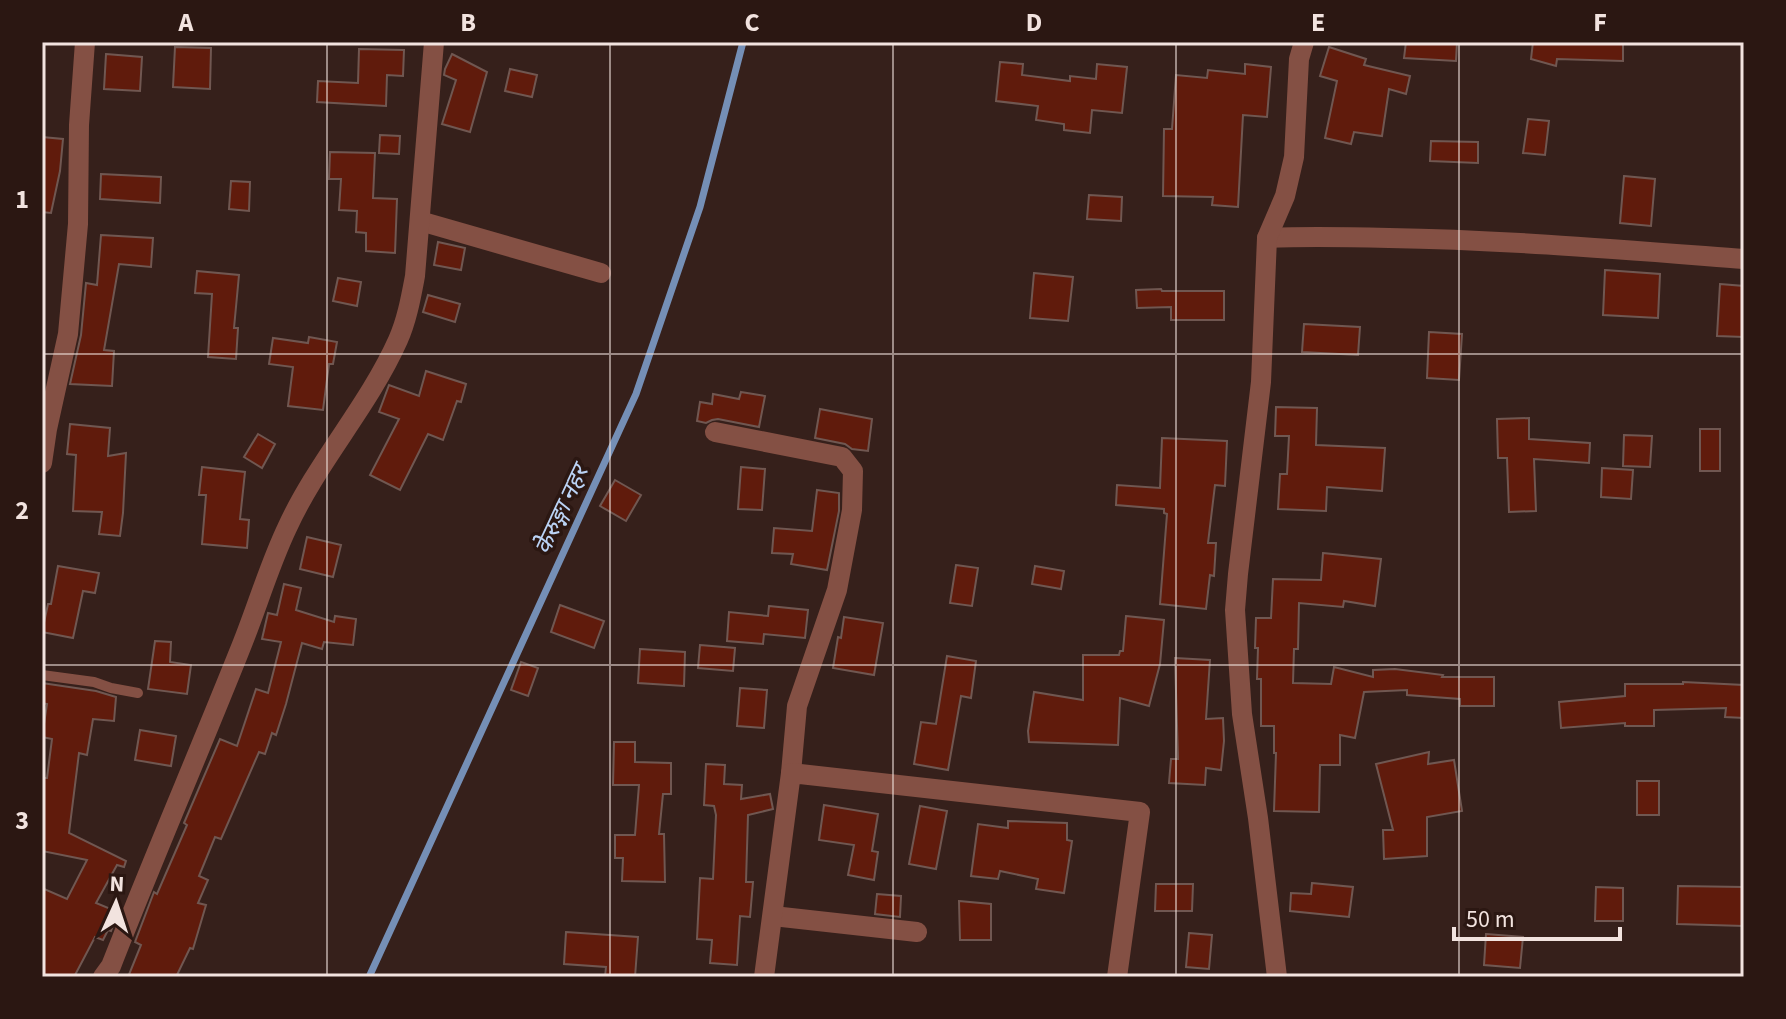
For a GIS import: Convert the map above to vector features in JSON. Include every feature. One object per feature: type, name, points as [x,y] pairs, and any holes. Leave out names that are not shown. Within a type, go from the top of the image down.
[{"type":"street","points":[[42,463],[68,334],[78,224],[79,125],[85,42]]},
{"type":"street","points":[[103,977],[111,966],[286,529],[300,501],[379,376],[398,339],[415,276],[434,42]]},
{"type":"street","points":[[1277,977],[1242,714],[1235,610],[1261,382],[1267,238],[1285,196],[1294,157],[1299,59],[1304,42]]},
{"type":"street","points":[[420,221],[601,273]]},
{"type":"street","points":[[1267,238],[1440,239],[1586,246],[1744,259]]},
{"type":"street","points":[[715,432],[842,457],[853,471],[852,510],[837,590],[797,706],[764,977]]},
{"type":"street","points":[[791,773],[1140,812],[1117,977]]},
{"type":"street","points":[[773,916],[917,932]]},
{"type":"lane","points":[[42,675],[94,682],[138,693]]},
{"type":"building","points":[[1406,42],[1457,42],[1456,61],[1404,58]]},
{"type":"building","points":[[1533,42],[1623,42],[1623,61],[1557,59],[1556,66],[1531,59]]},
{"type":"building","points":[[175,47],[211,48],[210,89],[173,87]]},
{"type":"building","points":[[1329,47],[1366,59],[1364,65],[1410,76],[1406,94],[1389,89],[1382,136],[1354,132],[1351,144],[1325,138],[1337,81],[1320,76]]},
{"type":"building","points":[[359,49],[404,50],[403,76],[387,75],[386,106],[317,102],[318,81],[358,83]]},
{"type":"building","points":[[106,54],[142,57],[140,91],[104,89]]},
{"type":"building","points":[[452,54],[487,72],[470,132],[442,124],[456,80],[444,75]]},
{"type":"building","points":[[1000,62],[1023,64],[1022,75],[1070,81],[1070,76],[1096,79],[1097,64],[1127,67],[1122,113],[1092,110],[1090,133],[1064,130],[1064,124],[1036,120],[1038,106],[996,101]]},
{"type":"building","points":[[1245,64],[1271,67],[1267,117],[1243,115],[1238,207],[1212,205],[1213,197],[1163,196],[1164,129],[1172,129],[1176,75],[1207,78],[1208,70],[1245,74]]},
{"type":"building","points":[[510,69],[537,75],[532,97],[505,91]]},
{"type":"building","points":[[1528,119],[1549,121],[1545,155],[1523,153]]},
{"type":"building","points":[[380,135],[400,136],[399,154],[379,153]]},
{"type":"building","points":[[42,137],[63,139],[51,213],[42,212]]},
{"type":"building","points":[[1431,141],[1478,142],[1478,163],[1430,161]]},
{"type":"building","points":[[330,152],[375,153],[373,198],[397,199],[395,253],[366,251],[366,233],[356,232],[357,211],[339,210],[341,179],[329,179]]},
{"type":"building","points":[[101,174],[161,177],[160,203],[100,199]]},
{"type":"building","points":[[1624,176],[1655,179],[1651,226],[1620,223]]},
{"type":"building","points":[[231,181],[250,182],[249,211],[229,209]]},
{"type":"building","points":[[1089,195],[1122,197],[1121,221],[1087,219]]},
{"type":"building","points":[[101,235],[153,238],[151,267],[119,264],[104,350],[114,351],[112,386],[70,384],[81,335],[86,283],[97,285]]},
{"type":"building","points":[[438,242],[465,248],[461,270],[434,265]]},
{"type":"building","points":[[1605,270],[1660,274],[1658,318],[1603,315]]},
{"type":"building","points":[[197,271],[239,275],[234,328],[238,328],[236,359],[208,357],[212,294],[195,293]]},
{"type":"building","points":[[1034,273],[1073,277],[1068,321],[1030,318]]},
{"type":"building","points":[[338,278],[361,282],[357,306],[333,301]]},
{"type":"building","points":[[1720,284],[1744,286],[1744,337],[1717,336]]},
{"type":"building","points":[[1136,290],[1224,291],[1224,320],[1171,320],[1171,307],[1137,308]]},
{"type":"building","points":[[428,295],[460,304],[455,322],[423,312]]},
{"type":"building","points":[[1304,324],[1360,327],[1358,355],[1302,352]]},
{"type":"building","points":[[1429,332],[1462,334],[1459,380],[1427,378]]},
{"type":"building","points":[[309,337],[337,342],[333,364],[329,364],[323,410],[288,406],[293,367],[269,364],[273,338],[308,343]]},
{"type":"building","points":[[426,371],[466,384],[443,440],[428,434],[400,490],[370,475],[399,419],[379,412],[389,385],[419,396]]},
{"type":"building","points":[[741,392],[765,396],[759,427],[718,419],[706,423],[697,421],[700,402],[712,404],[713,394],[739,399]]},
{"type":"building","points":[[1276,407],[1317,408],[1316,445],[1385,448],[1382,491],[1327,487],[1326,511],[1278,509],[1280,474],[1287,474],[1289,436],[1275,436]]},
{"type":"building","points":[[820,409],[872,419],[868,451],[815,438]]},
{"type":"building","points":[[1529,418],[1529,439],[1590,443],[1589,463],[1534,459],[1536,511],[1509,512],[1507,458],[1498,458],[1497,419]]},
{"type":"building","points":[[70,424],[110,428],[108,456],[126,453],[120,536],[99,534],[102,512],[73,511],[76,455],[67,454]]},
{"type":"building","points":[[1700,429],[1720,429],[1720,471],[1700,471]]},
{"type":"building","points":[[258,434],[275,444],[262,468],[244,457]]},
{"type":"building","points":[[1624,435],[1652,436],[1650,467],[1623,466]]},
{"type":"building","points":[[1162,438],[1227,441],[1225,486],[1215,485],[1208,543],[1216,543],[1214,576],[1210,575],[1206,609],[1160,604],[1167,514],[1164,509],[1116,505],[1117,485],[1160,488]]},
{"type":"building","points":[[202,467],[245,472],[240,519],[249,520],[247,548],[202,544],[206,495],[199,495]]},
{"type":"building","points":[[741,467],[765,469],[762,510],[738,509]]},
{"type":"building","points":[[1602,468],[1633,470],[1631,499],[1601,497]]},
{"type":"building","points":[[615,480],[641,495],[626,521],[600,506]]},
{"type":"building","points":[[817,490],[839,493],[839,511],[827,570],[791,564],[793,554],[772,553],[774,528],[812,531]]},
{"type":"building","points":[[307,537],[341,545],[333,577],[300,569]]},
{"type":"building","points":[[1323,553],[1381,559],[1375,606],[1344,601],[1343,607],[1299,603],[1298,649],[1294,649],[1293,683],[1331,684],[1334,667],[1373,677],[1373,670],[1395,669],[1442,677],[1494,677],[1494,706],[1460,706],[1460,699],[1407,695],[1407,690],[1364,692],[1355,738],[1340,735],[1340,765],[1320,765],[1319,812],[1274,811],[1274,726],[1261,726],[1256,618],[1271,618],[1273,579],[1321,580]]},
{"type":"building","points":[[956,565],[978,568],[972,606],[950,603]]},
{"type":"building","points":[[58,566],[99,573],[95,593],[83,591],[73,638],[42,632]]},
{"type":"building","points":[[1035,566],[1064,571],[1061,589],[1032,584]]},
{"type":"building","points":[[284,584],[301,588],[296,610],[334,622],[335,616],[356,619],[353,645],[324,642],[322,649],[302,643],[276,735],[272,733],[265,754],[259,752],[221,839],[215,837],[199,876],[208,880],[198,903],[206,905],[193,949],[190,948],[176,977],[128,977],[141,945],[135,942],[154,892],[157,894],[187,825],[184,823],[220,739],[237,746],[256,689],[268,693],[281,642],[262,639],[268,613],[277,615]]},
{"type":"building","points":[[560,605],[604,621],[594,648],[551,632]]},
{"type":"building","points":[[769,606],[808,610],[805,638],[764,634],[763,644],[727,641],[729,612],[768,616]]},
{"type":"building","points":[[1126,616],[1164,620],[1160,664],[1149,706],[1120,698],[1118,745],[1029,742],[1034,692],[1083,700],[1083,655],[1119,655],[1123,651]]},
{"type":"building","points":[[844,617],[883,623],[874,675],[833,668]]},
{"type":"building","points":[[155,641],[171,642],[170,662],[191,665],[187,694],[148,689]]},
{"type":"building","points":[[700,645],[735,648],[733,671],[698,668]]},
{"type":"building","points":[[640,649],[685,652],[684,686],[638,683]]},
{"type":"building","points":[[947,656],[976,661],[971,698],[961,696],[948,770],[914,764],[921,722],[936,724]]},
{"type":"building","points":[[1175,658],[1210,660],[1206,719],[1223,718],[1224,741],[1221,770],[1206,768],[1205,785],[1169,783],[1171,759],[1178,759]]},
{"type":"building","points":[[521,662],[538,668],[528,696],[511,690]]},
{"type":"building","points":[[1683,682],[1744,685],[1744,718],[1725,717],[1726,708],[1654,710],[1654,726],[1625,726],[1625,723],[1561,728],[1559,702],[1625,696],[1625,684]]},
{"type":"building","points":[[42,683],[116,697],[114,721],[93,719],[87,755],[79,753],[69,833],[126,861],[124,867],[117,865],[96,903],[118,912],[111,931],[108,930],[103,940],[95,937],[74,977],[42,977],[42,888],[67,899],[87,860],[42,851],[42,778],[47,778],[52,739],[42,737],[47,704],[42,703]]},
{"type":"building","points":[[740,688],[767,690],[764,728],[737,726]]},
{"type":"building","points":[[140,730],[176,736],[171,766],[135,760]]},
{"type":"building","points":[[614,742],[635,742],[635,762],[671,763],[671,794],[663,794],[659,834],[664,834],[665,882],[622,881],[623,858],[615,858],[615,835],[635,835],[639,785],[613,785]]},
{"type":"building","points":[[1429,752],[1428,764],[1454,760],[1462,811],[1427,817],[1427,856],[1384,859],[1383,830],[1393,830],[1376,764]]},
{"type":"building","points":[[706,764],[725,765],[724,784],[742,785],[741,799],[770,794],[773,809],[748,815],[746,882],[753,882],[750,917],[740,916],[737,965],[710,963],[712,940],[697,939],[700,878],[713,879],[716,815],[714,806],[704,805]]},
{"type":"building","points":[[1637,781],[1659,781],[1659,815],[1637,815]]},
{"type":"building","points":[[824,805],[878,814],[872,851],[878,852],[874,880],[848,875],[854,845],[819,840]]},
{"type":"building","points":[[920,806],[947,811],[936,869],[909,864]]},
{"type":"building","points":[[1008,821],[1067,823],[1067,840],[1072,841],[1064,893],[1036,889],[1038,879],[1000,871],[998,879],[971,876],[978,824],[1008,828]]},
{"type":"building","points":[[1312,883],[1353,887],[1349,917],[1290,911],[1291,893],[1311,894]]},
{"type":"building","points":[[1156,884],[1193,884],[1192,911],[1155,911]]},
{"type":"building","points":[[1678,886],[1744,887],[1744,926],[1677,924]]},
{"type":"building","points":[[1596,887],[1623,888],[1623,921],[1595,921]]},
{"type":"building","points":[[877,894],[901,896],[900,917],[875,914]]},
{"type":"building","points":[[959,901],[991,904],[991,940],[960,940]]},
{"type":"building","points":[[566,932],[638,937],[635,977],[605,977],[606,967],[564,964]]},
{"type":"building","points":[[1189,933],[1212,935],[1209,969],[1186,967]]},
{"type":"building","points":[[1486,934],[1523,937],[1520,968],[1484,965]]},
{"type":"waterway","name":"केेरुङ्गा नहर","points":[[369,977],[636,394],[700,207],[743,42]]}]
